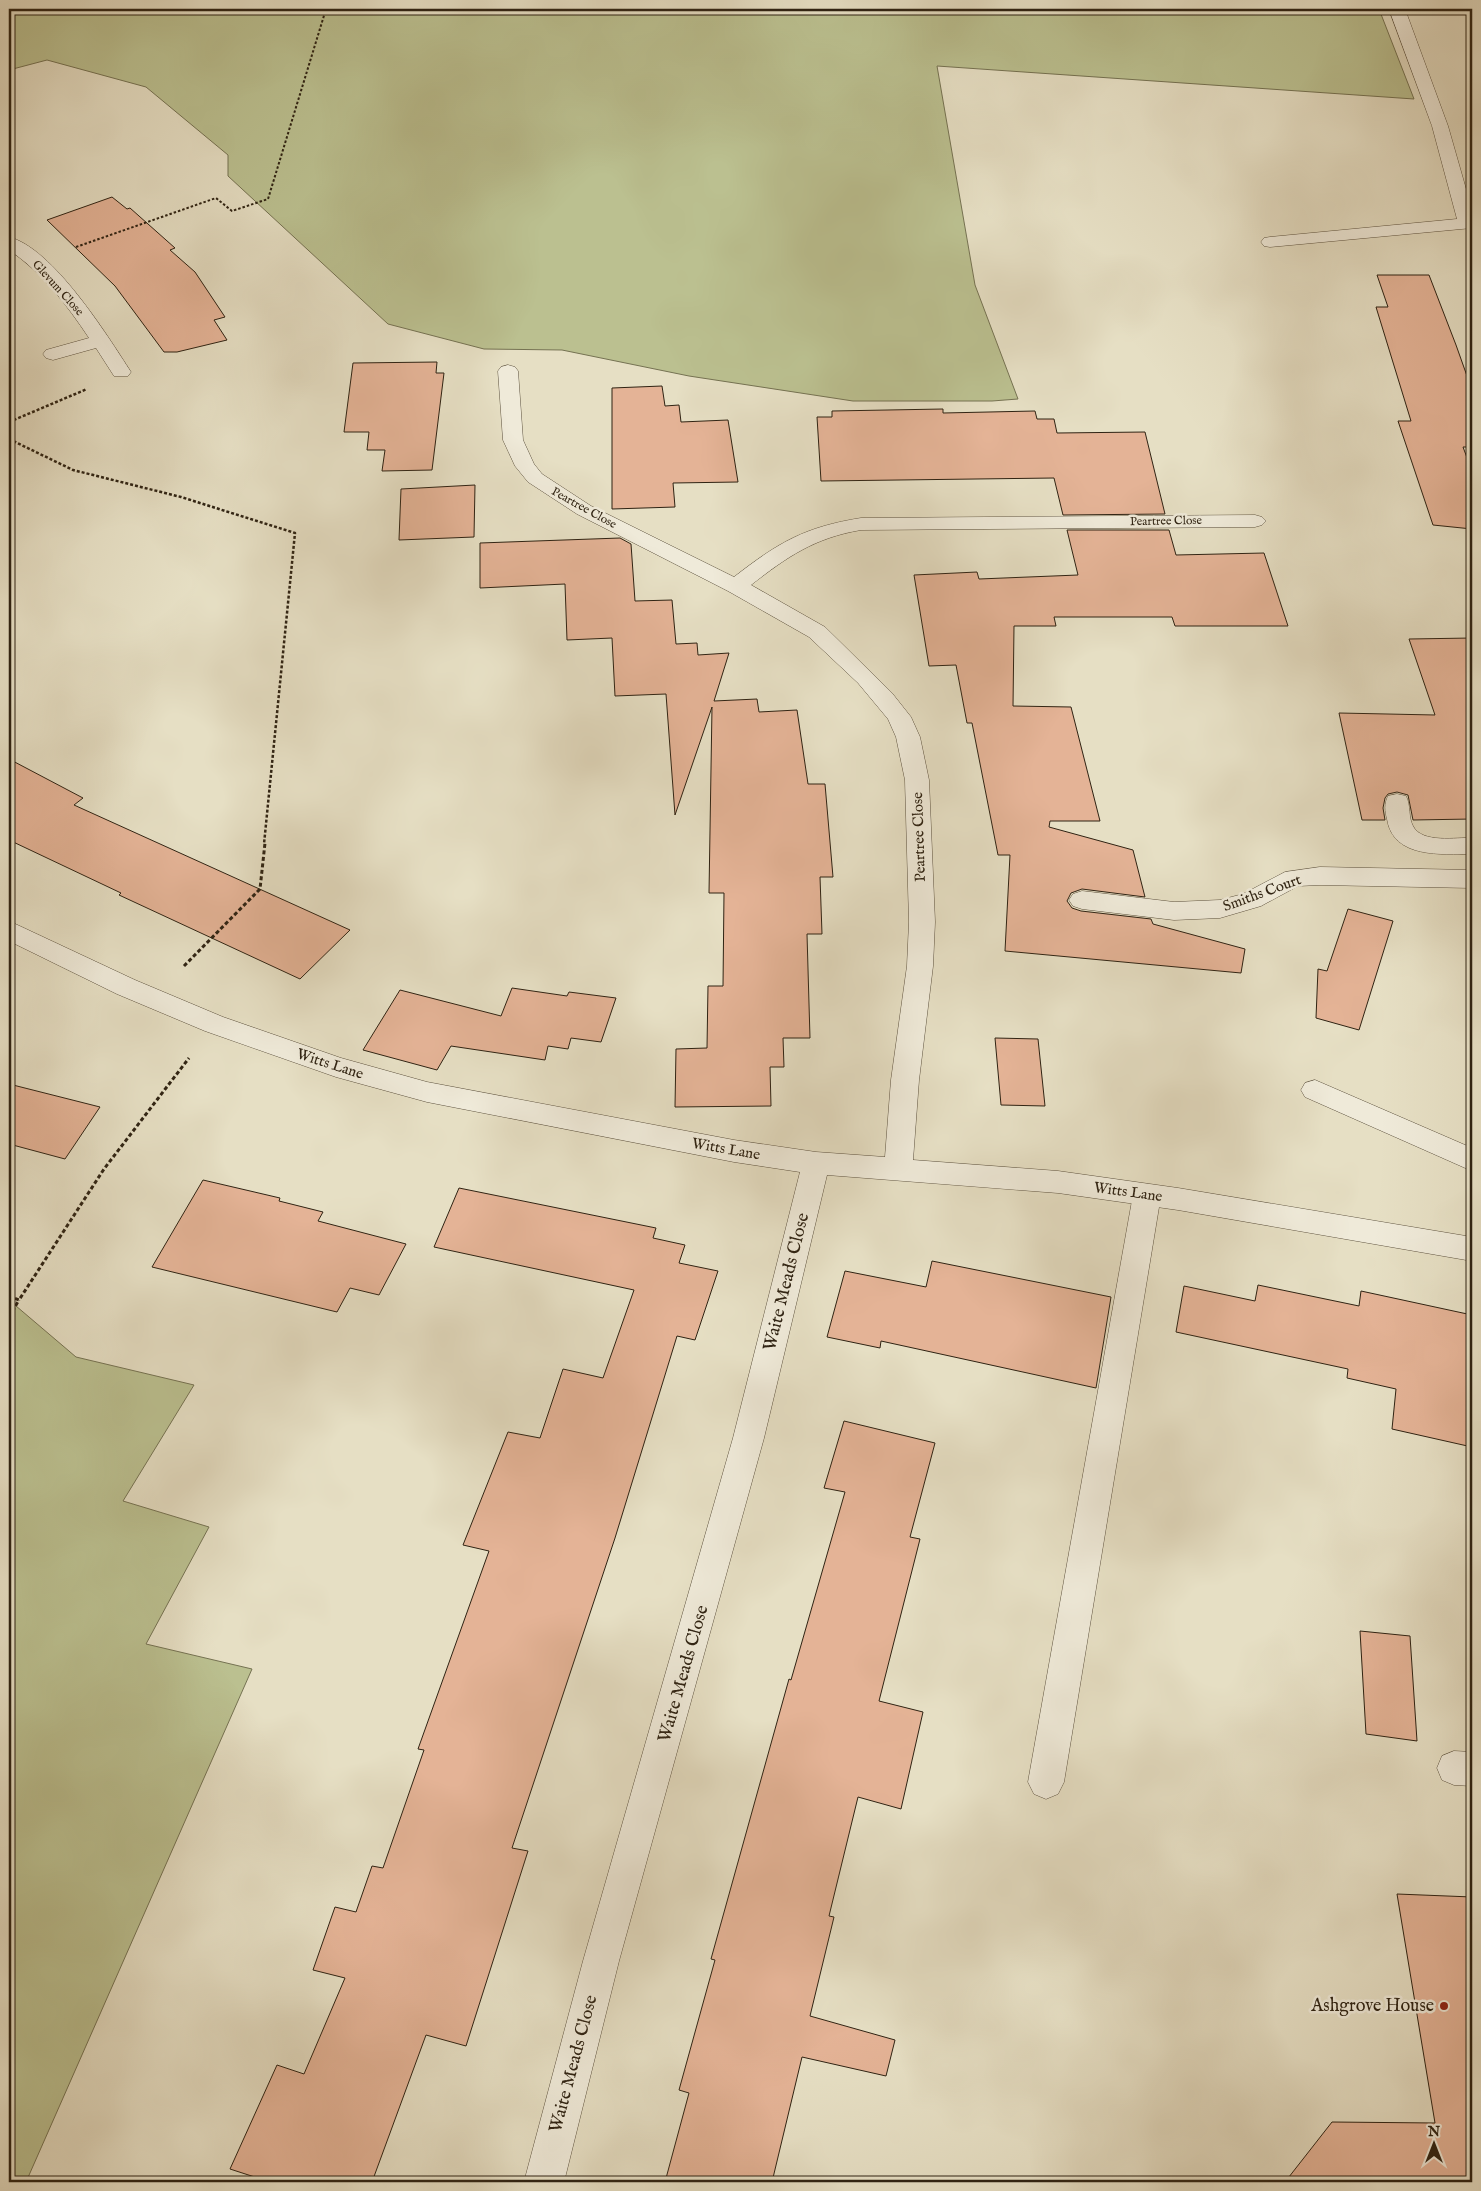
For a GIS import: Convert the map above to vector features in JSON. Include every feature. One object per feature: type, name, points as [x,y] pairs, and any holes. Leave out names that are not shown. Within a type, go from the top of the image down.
[{"type":"street","points":[[1270,242],[1470,223],[1440,126],[1397,9]]},
{"type":"street","name":"Glevum Close","points":[[9,242],[36,261],[90,323],[121,372]]},
{"type":"street","points":[[53,354],[101,341]]},
{"type":"street","name":"Peartree Close","points":[[508,371],[513,440],[525,466],[535,478],[584,510],[736,586],[817,632],[866,678],[899,717],[914,757],[922,922],[920,966],[905,1080],[898,1171]]},
{"type":"street","name":"Peartree Close","points":[[736,586],[798,540],[836,528],[861,524],[1255,521]]},
{"type":"street","points":[[1397,802],[1400,824],[1403,832],[1410,838],[1433,845],[1472,846]]},
{"type":"street","name":"Smiths Court","points":[[1082,900],[1174,911],[1220,909],[1252,900],[1294,878],[1320,876],[1472,879]]},
{"type":"street","name":"Witts Lane","points":[[9,930],[152,999],[214,1024],[336,1067],[427,1092],[734,1151],[816,1163],[898,1171],[1058,1182],[1147,1194],[1472,1249]]},
{"type":"street","points":[[1315,1090],[1472,1160]]},
{"type":"street","name":"Waite Meads Close","points":[[544,2182],[619,1896],[705,1599],[800,1237],[816,1163]]},
{"type":"street","points":[[1046,1782],[1147,1194]]},
{"type":"path","points":[[36,261],[216,198],[232,211],[268,199],[326,9]]},
{"type":"path","points":[[9,422],[121,372]]},
{"type":"path","points":[[9,439],[73,470],[205,504],[295,533],[260,889],[152,999]]},
{"type":"path","points":[[9,1317],[104,1169],[214,1024]]},
{"type":"path","points":[[9,1296],[19,1300]]},
{"type":"green space","points":[[9,9],[1379,9],[1414,99],[937,66],[975,285],[1018,399],[992,401],[853,401],[689,376],[562,350],[484,349],[388,324],[228,176],[228,155],[146,87],[47,60],[9,70]]},
{"type":"green space","points":[[9,1300],[76,1357],[194,1385],[123,1501],[209,1527],[146,1644],[252,1669],[26,2182],[9,2182]]},
{"type":"building","points":[[112,197],[127,209],[130,208],[175,248],[170,250],[195,272],[225,317],[214,320],[227,340],[177,352],[164,352],[115,286],[47,220]]},
{"type":"building","points":[[1377,275],[1429,275],[1456,345],[1472,390],[1472,447],[1463,447],[1472,471],[1472,529],[1433,525],[1398,421],[1411,421],[1376,307],[1388,307]]},
{"type":"building","points":[[437,362],[436,373],[444,373],[432,470],[382,471],[385,450],[367,450],[369,432],[344,432],[353,363]]},
{"type":"building","points":[[662,386],[665,406],[679,405],[681,422],[728,420],[738,482],[673,483],[675,507],[612,509],[612,388]]},
{"type":"building","points":[[943,409],[943,413],[1035,411],[1037,419],[1054,419],[1057,433],[1145,432],[1165,514],[1063,515],[1054,478],[821,481],[817,417],[832,417],[832,411]]},
{"type":"building","points":[[475,485],[474,537],[399,540],[401,489]]},
{"type":"building","points":[[1067,530],[1169,530],[1176,555],[1264,553],[1288,626],[1175,626],[1172,617],[1054,617],[1056,626],[1014,626],[1013,706],[1071,707],[1100,821],[1050,821],[1049,827],[1133,850],[1145,897],[1082,889],[1071,893],[1067,901],[1072,908],[1081,911],[1151,919],[1153,924],[1245,949],[1241,973],[1005,951],[1010,855],[998,855],[972,723],[967,723],[956,665],[929,666],[914,575],[977,572],[979,579],[1078,575]]},
{"type":"building","points":[[620,538],[631,544],[635,601],[672,600],[676,644],[697,643],[698,655],[729,653],[714,701],[757,699],[759,712],[797,710],[808,784],[825,784],[833,877],[820,877],[822,934],[807,934],[810,1038],[783,1038],[784,1067],[770,1067],[771,1106],[675,1107],[676,1049],[707,1048],[708,986],[723,986],[724,893],[709,893],[712,707],[675,815],[666,694],[615,696],[612,638],[567,640],[565,584],[480,588],[480,543]]},
{"type":"building","points":[[1472,638],[1472,819],[1413,820],[1408,795],[1397,792],[1388,794],[1385,798],[1383,808],[1385,820],[1362,820],[1339,713],[1435,715],[1409,639]]},
{"type":"building","points":[[9,759],[83,798],[74,805],[350,930],[300,979],[119,895],[121,893],[9,840]]},
{"type":"building","points":[[1348,909],[1393,921],[1359,1030],[1316,1018],[1318,969],[1327,971]]},
{"type":"building","points":[[512,988],[567,996],[569,992],[616,998],[601,1042],[571,1038],[568,1049],[548,1046],[545,1060],[451,1046],[437,1070],[363,1050],[400,990],[501,1016]]},
{"type":"building","points":[[995,1038],[1038,1039],[1045,1106],[1001,1105]]},
{"type":"building","points":[[9,1084],[100,1107],[65,1159],[9,1144]]},
{"type":"building","points":[[203,1180],[280,1198],[279,1201],[323,1212],[318,1221],[406,1244],[379,1295],[350,1288],[337,1312],[152,1267]]},
{"type":"building","points":[[459,1188],[656,1228],[653,1238],[685,1245],[679,1263],[718,1271],[695,1340],[677,1336],[615,1538],[512,1848],[528,1851],[466,2046],[426,2035],[372,2182],[270,2182],[230,2169],[277,2065],[304,2074],[345,1978],[313,1970],[335,1907],[356,1912],[372,1866],[383,1868],[424,1750],[418,1749],[489,1551],[463,1545],[508,1432],[540,1438],[563,1369],[603,1378],[634,1290],[434,1247]]},
{"type":"building","points":[[932,1261],[1111,1297],[1096,1388],[881,1341],[880,1348],[827,1337],[845,1271],[926,1287]]},
{"type":"building","points":[[1258,1285],[1359,1306],[1361,1291],[1472,1315],[1472,1447],[1392,1429],[1396,1389],[1347,1378],[1348,1369],[1176,1332],[1184,1286],[1255,1301]]},
{"type":"building","points":[[844,1421],[935,1443],[910,1537],[920,1539],[879,1701],[923,1712],[901,1809],[858,1797],[829,1916],[834,1917],[810,2016],[895,2040],[886,2076],[802,2057],[772,2182],[665,2182],[689,2093],[679,2090],[715,1960],[711,1959],[789,1679],[791,1680],[845,1492],[824,1488]]},
{"type":"building","points":[[1360,1631],[1410,1636],[1417,1741],[1366,1734]]},
{"type":"building","points":[[1397,1894],[1472,1897],[1472,2182],[1285,2182],[1332,2122],[1435,2123]]},
{"type":"place","name":"Ashgrove House","points":[[1444,2006]]}]
